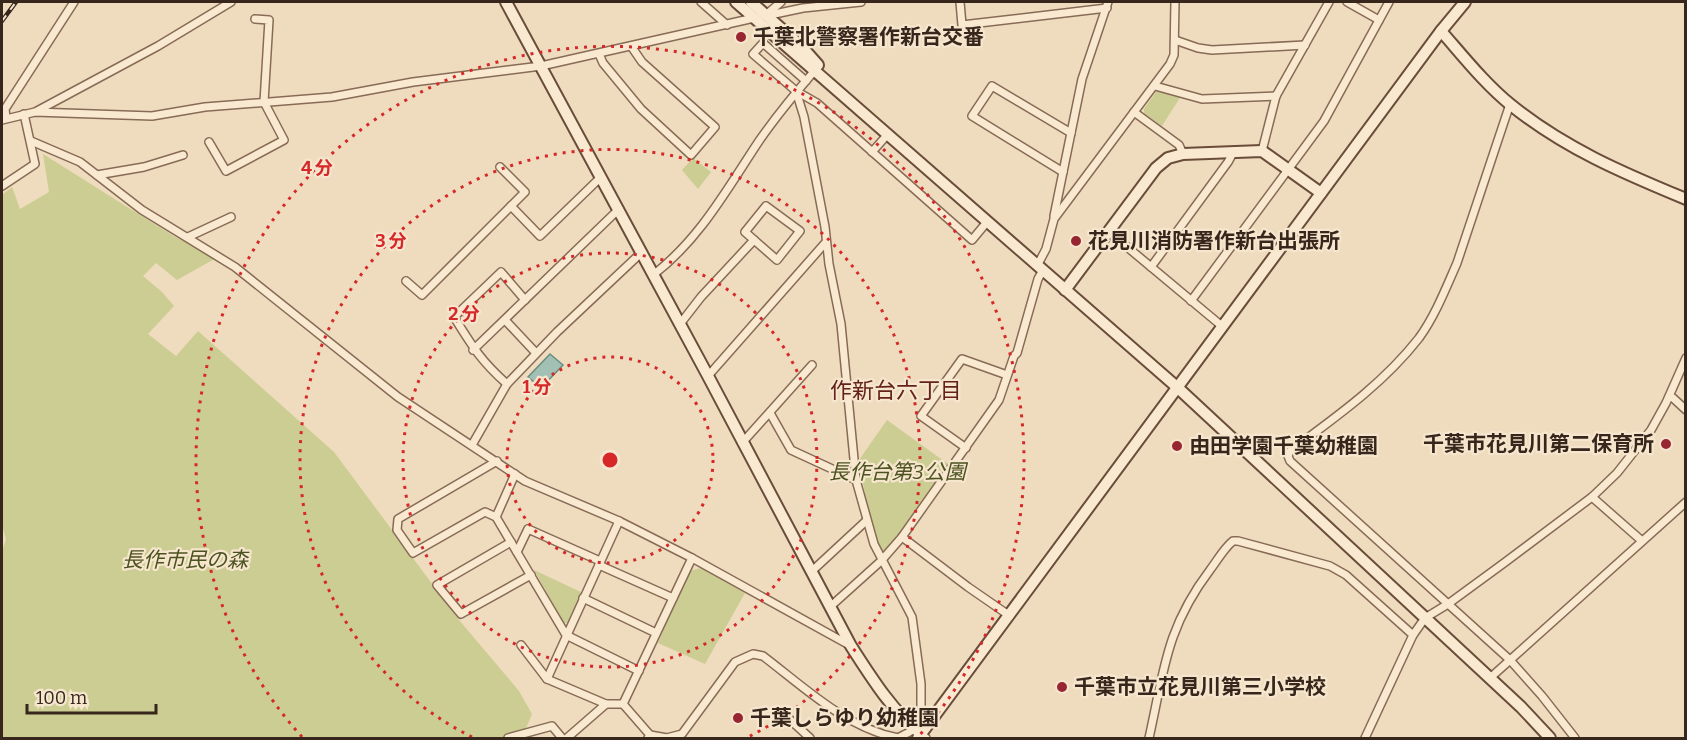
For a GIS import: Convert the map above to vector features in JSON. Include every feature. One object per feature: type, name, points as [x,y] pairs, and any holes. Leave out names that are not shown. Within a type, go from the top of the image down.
[{"type":"street","points":[[74,2],[5,109],[4,119],[35,112],[152,116],[205,107],[332,97],[412,82],[541,66],[766,15],[803,8],[861,2]]},
{"type":"street","points":[[35,112],[155,48],[231,2]]},
{"type":"street","points":[[506,2],[619,209],[851,646],[876,684],[920,735]]},
{"type":"street","points":[[701,2],[727,25]]},
{"type":"street","points":[[736,2],[817,68],[838,90],[1178,388],[1490,678],[1550,738]]},
{"type":"street","points":[[751,2],[802,47],[817,68]]},
{"type":"street","points":[[766,15],[781,2]]},
{"type":"street","points":[[831,606],[881,561],[902,537],[999,400],[1017,353],[1038,279],[1082,79],[1107,5],[962,25],[960,2]]},
{"type":"street","points":[[1053,219],[1170,64],[1174,55],[1175,2]]},
{"type":"street","points":[[1262,151],[1276,96],[1329,2]]},
{"type":"street","points":[[1347,2],[1379,20]]},
{"type":"street","points":[[1191,301],[1324,121],[1389,2]]},
{"type":"street","points":[[622,704],[649,737],[667,738],[682,734],[735,662],[753,654],[763,656],[845,717],[877,734],[898,738],[920,735],[1441,31],[1465,2]]},
{"type":"street","points":[[209,142],[226,171],[284,140],[264,102],[269,20],[255,19]]},
{"type":"street","points":[[1441,31],[1509,104],[1572,148],[1686,199]]},
{"type":"street","points":[[1175,40],[1212,50],[1305,45]]},
{"type":"street","points":[[806,81],[763,43],[753,54],[796,91],[817,103],[972,240],[987,222]]},
{"type":"street","points":[[599,54],[603,63],[641,109],[691,155],[715,127],[642,62],[631,46]]},
{"type":"street","points":[[653,274],[667,264],[708,220],[760,140],[796,91],[817,68]]},
{"type":"street","points":[[1063,172],[972,116],[992,86],[1071,133]]},
{"type":"street","points":[[1155,86],[1202,99],[1276,96]]},
{"type":"street","points":[[796,91],[804,117],[841,324],[856,480],[866,521],[881,561],[912,617],[921,684],[920,735]]},
{"type":"street","points":[[1509,104],[1457,263],[1447,287],[1420,336],[1372,388],[1290,451],[1288,456],[1290,461],[1510,660],[1575,738]]},
{"type":"street","points":[[1134,112],[1179,145],[1183,154]]},
{"type":"street","points":[[2,186],[35,164],[24,114]]},
{"type":"street","points":[[872,152],[888,134]]},
{"type":"street","points":[[31,141],[80,162],[142,210],[235,267],[398,397],[525,481],[619,521],[692,558],[851,646]]},
{"type":"street","points":[[1065,290],[1156,168],[1168,158],[1183,154],[1262,151],[1321,193]]},
{"type":"street","points":[[1151,267],[1234,152]]},
{"type":"street","points":[[97,175],[144,167],[183,155]]},
{"type":"street","points":[[406,280],[422,295],[525,192],[500,167]]},
{"type":"street","points":[[511,206],[540,236],[601,177]]},
{"type":"street","points":[[766,206],[800,231],[777,260],[754,240],[745,232],[766,206]]},
{"type":"street","points":[[473,350],[619,209]]},
{"type":"street","points":[[188,237],[231,217]]},
{"type":"street","points":[[1108,231],[1223,327]]},
{"type":"street","points":[[680,324],[701,297],[754,240]]},
{"type":"street","points":[[708,376],[826,242]]},
{"type":"street","points":[[472,445],[507,384],[536,353],[642,252]]},
{"type":"street","points":[[507,384],[473,350],[454,317],[501,272],[525,300]]},
{"type":"street","points":[[505,320],[536,353]]},
{"type":"street","points":[[966,448],[921,416],[962,358],[1007,375]]},
{"type":"street","points":[[1365,738],[1413,635],[1425,618],[1448,604],[1592,497],[1617,473],[1651,430],[1686,358]]},
{"type":"street","points":[[742,442],[812,365]]},
{"type":"street","points":[[1673,398],[1686,410]]},
{"type":"street","points":[[770,413],[791,450],[856,480]]},
{"type":"street","points":[[497,461],[398,519],[397,530],[412,553],[484,512],[496,517],[566,635],[639,670]]},
{"type":"street","points":[[496,517],[515,474]]},
{"type":"street","points":[[1592,497],[1642,541]]},
{"type":"street","points":[[1490,678],[1686,502]]},
{"type":"street","points":[[547,679],[619,521]]},
{"type":"street","points":[[812,571],[866,521]]},
{"type":"street","points":[[517,552],[528,529],[673,598]]},
{"type":"street","points":[[902,537],[1010,616]]},
{"type":"street","points":[[1149,738],[1162,671],[1176,626],[1201,581],[1233,541],[1238,540],[1330,566],[1346,575],[1413,635]]},
{"type":"street","points":[[511,542],[438,585],[461,615],[531,576]]},
{"type":"street","points":[[622,704],[692,558]]},
{"type":"street","points":[[583,598],[656,633]]},
{"type":"street","points":[[521,645],[547,679],[606,704],[622,704]]},
{"type":"street","points":[[567,738],[606,704]]},
{"type":"street","points":[[786,716],[810,738]]},
{"type":"street","points":[[508,738],[552,726],[562,738]]},
{"type":"green space","points":[[1156,92],[1181,96],[1162,126],[1144,113],[1144,109]]},
{"type":"green space","name":"長作市民の森","points":[[43,154],[175,237],[218,257],[177,280],[156,263],[143,276],[174,306],[148,334],[176,356],[198,331],[334,452],[459,620],[519,691],[532,714],[522,738],[2,738],[2,552],[6,539],[2,525],[2,195],[12,187],[20,209],[49,192]]},
{"type":"green space","points":[[693,158],[711,172],[698,189],[682,170]]},
{"type":"green space","name":"長作台第3公園","points":[[887,420],[948,464],[885,552],[882,553],[869,517],[859,460]]},
{"type":"green space","points":[[701,568],[745,593],[705,664],[658,643],[688,571]]},
{"type":"green space","points":[[534,570],[583,593],[568,623],[564,623]]},
{"type":"shaded area","points":[[550,354],[563,365],[541,388],[528,377]]},
{"type":"railway","points":[[2,21],[16,2]]},
{"type":"place","name":"千葉北警察署作新台交番","points":[[741,37]]},
{"type":"place","name":"花見川消防署作新台出張所","points":[[1076,241]]},
{"type":"place","name":"千葉市花見川第二保育所","points":[[1666,444]]},
{"type":"place","name":"由田学園千葉幼稚園","points":[[1177,446]]},
{"type":"place","name":"千葉市立花見川第三小学校","points":[[1062,687]]},
{"type":"place","name":"千葉しらゆり幼稚園","points":[[738,718]]},
{"type":"district","name":"作新台六丁目","points":[[896,390]]}]
